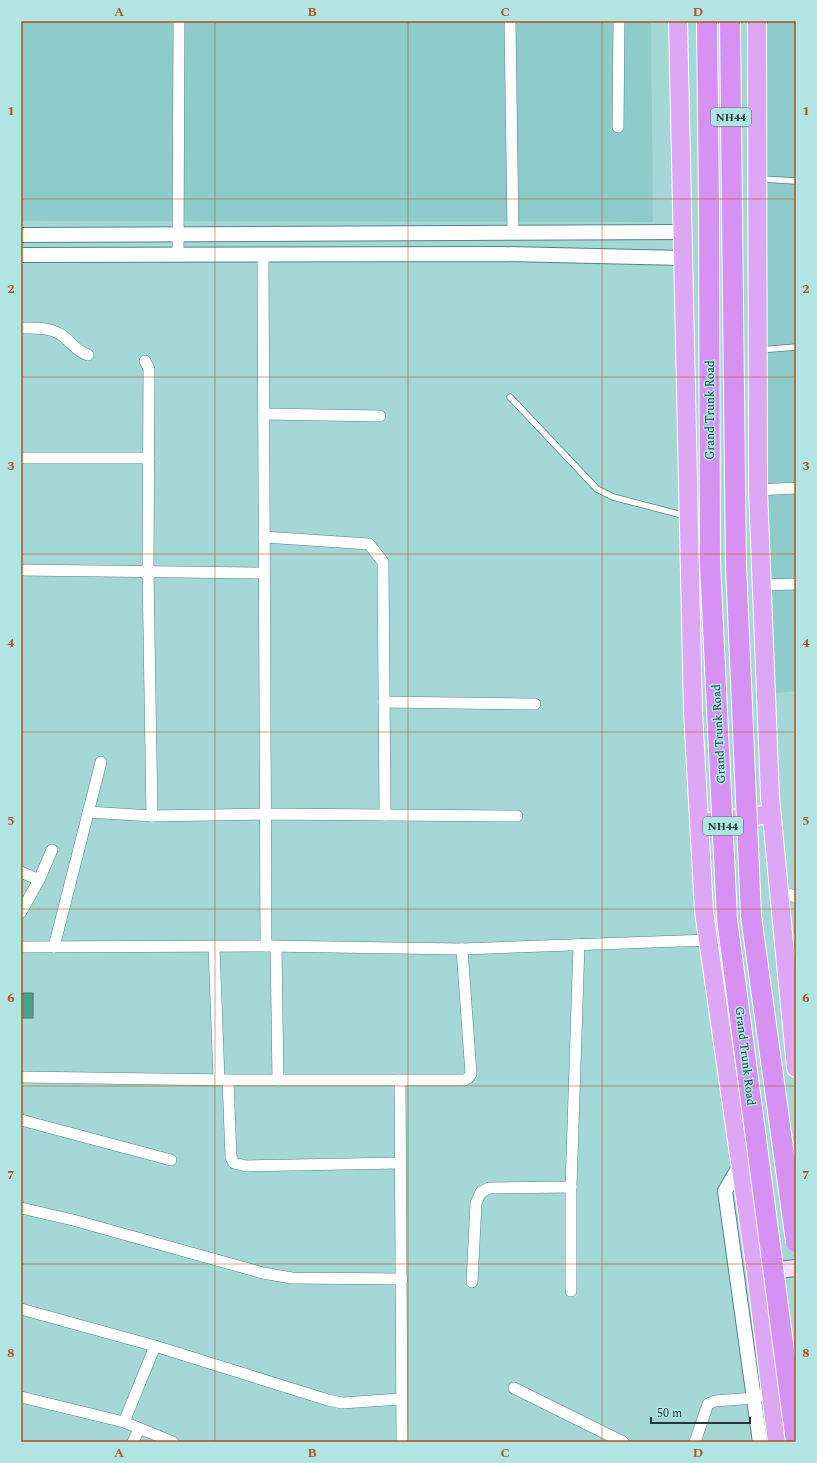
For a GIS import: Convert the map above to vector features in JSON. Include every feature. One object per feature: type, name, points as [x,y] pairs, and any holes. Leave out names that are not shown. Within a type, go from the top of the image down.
[{"type":"highway","points":[[678,21],[693,712],[704,910],[756,1273],[777,1442]]},
{"type":"highway","name":"Grand Trunk Road","points":[[707,21],[710,563],[727,919],[796,1442]]},
{"type":"highway","name":"Grand Trunk Road","points":[[730,21],[736,564],[752,916],[796,1242]]},
{"type":"highway","points":[[757,21],[758,490],[771,814],[778,890],[792,992],[796,1068]]},
{"type":"highway","points":[[699,823],[771,814]]},
{"type":"main road","points":[[756,1273],[796,1268]]},
{"type":"street","points":[[178,255],[179,21]]},
{"type":"street","points":[[510,21],[512,232]]},
{"type":"street","points":[[618,127],[619,21]]},
{"type":"street","points":[[21,235],[178,233],[682,232]]},
{"type":"street","points":[[21,255],[503,254],[683,258]]},
{"type":"street","points":[[263,255],[264,814],[278,1080]]},
{"type":"street","points":[[21,328],[47,329],[57,332],[78,351],[88,354]]},
{"type":"street","points":[[144,361],[149,369],[148,571],[152,816]]},
{"type":"street","points":[[264,414],[380,416]]},
{"type":"street","points":[[21,458],[149,458]]},
{"type":"street","points":[[758,490],[796,488]]},
{"type":"street","points":[[264,537],[369,544],[383,562],[385,815]]},
{"type":"street","points":[[21,570],[264,573]]},
{"type":"street","points":[[762,585],[796,584]]},
{"type":"street","points":[[384,702],[535,704]]},
{"type":"street","points":[[54,947],[101,762]]},
{"type":"street","points":[[88,812],[152,816],[264,814],[517,816]]},
{"type":"street","points":[[21,910],[39,880],[52,850]]},
{"type":"street","points":[[21,872],[39,880]]},
{"type":"street","points":[[778,890],[796,897]]},
{"type":"street","points":[[21,947],[271,946],[462,949],[708,940]]},
{"type":"street","points":[[570,1291],[571,1187],[579,944]]},
{"type":"street","points":[[214,947],[231,1157],[234,1163],[246,1166],[399,1163]]},
{"type":"street","points":[[21,1077],[224,1080],[400,1080],[459,1082],[468,1078],[471,1074],[462,949]]},
{"type":"street","points":[[400,1080],[399,1163],[402,1279],[400,1399],[402,1442]]},
{"type":"street","points":[[21,1120],[171,1160]]},
{"type":"street","points":[[740,1165],[725,1191],[760,1442]]},
{"type":"street","points":[[472,1282],[476,1203],[481,1192],[489,1188],[571,1187]]},
{"type":"street","points":[[21,1208],[73,1220],[263,1273],[292,1278],[402,1279]]},
{"type":"street","points":[[21,1309],[155,1346],[328,1400],[342,1403],[400,1399]]},
{"type":"street","points":[[124,1422],[155,1346]]},
{"type":"street","points":[[514,1388],[623,1442]]},
{"type":"street","points":[[695,1442],[708,1404],[754,1398],[771,1391]]},
{"type":"street","points":[[21,1396],[124,1422],[173,1442]]},
{"type":"street","points":[[133,1442],[139,1429]]},
{"type":"lane","points":[[757,179],[796,181]]},
{"type":"lane","points":[[758,351],[796,347]]},
{"type":"lane","points":[[510,397],[598,489],[613,497],[688,516]]},
{"type":"shaded area","points":[[21,21],[651,21],[653,222],[21,221]]},
{"type":"shaded area","points":[[758,21],[796,21],[796,691],[766,694]]},
{"type":"building","points":[[21,993],[33,993],[33,1018],[21,1018]]}]
